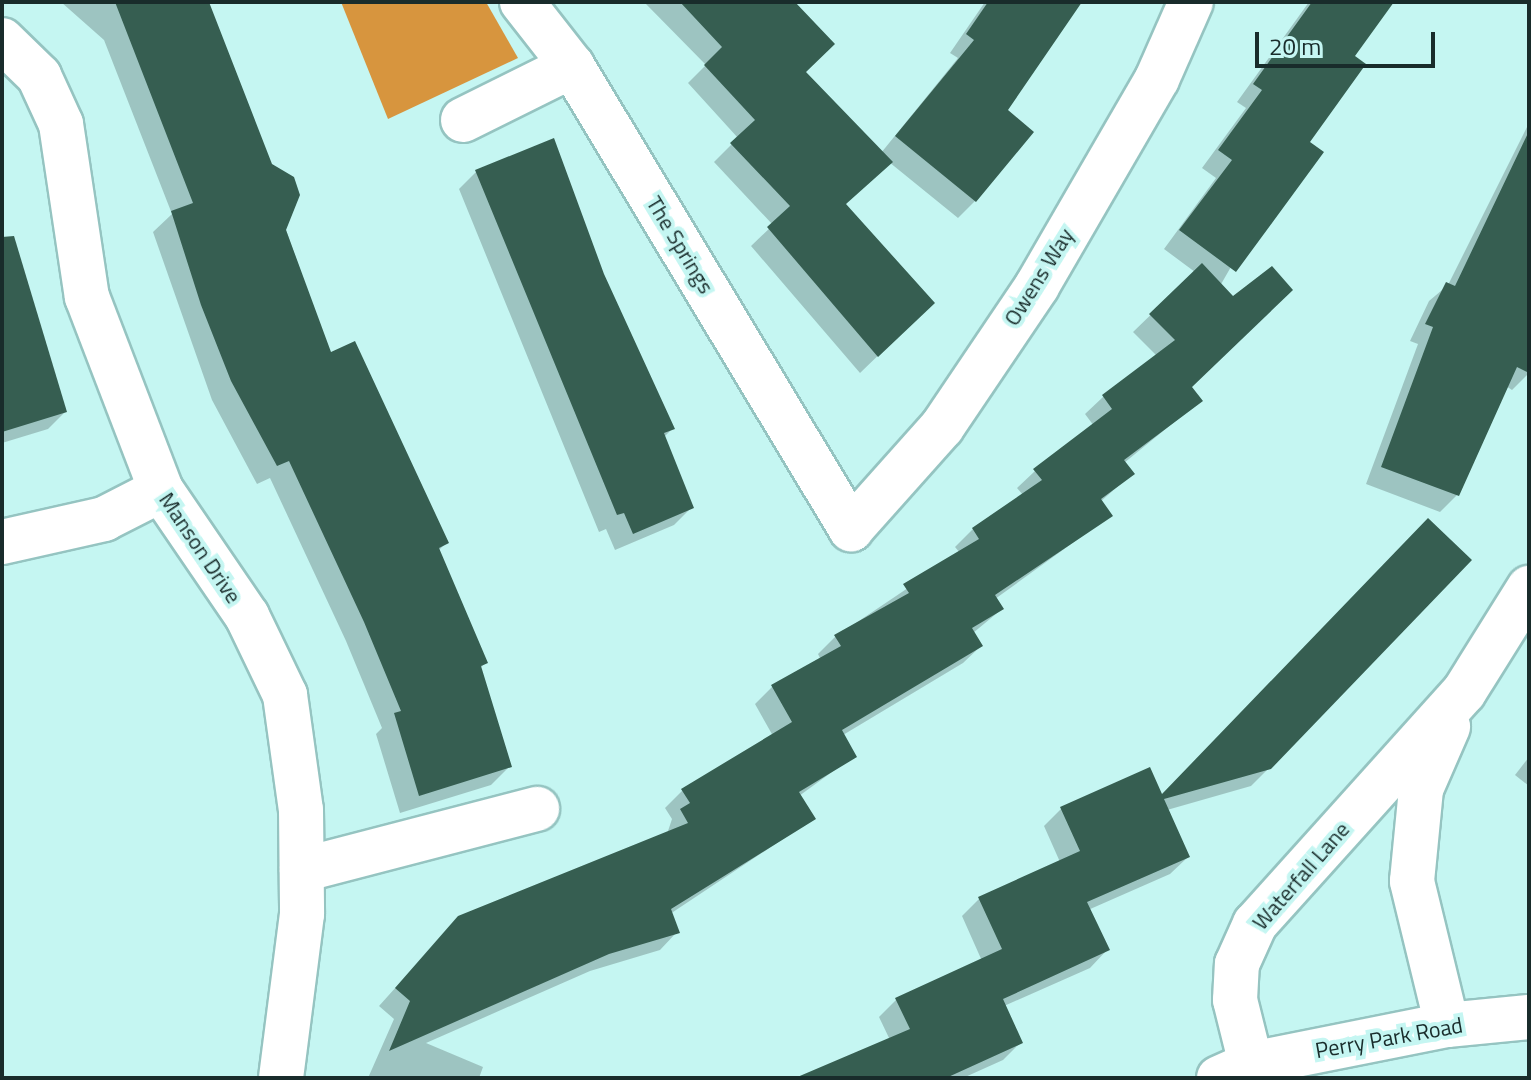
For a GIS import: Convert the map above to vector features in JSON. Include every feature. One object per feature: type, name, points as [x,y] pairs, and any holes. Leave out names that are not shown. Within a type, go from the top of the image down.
[{"type":"street","name":"The Springs","points":[[522,2],[572,66],[851,529]]},
{"type":"street","name":"Owens Way","points":[[851,529],[942,427],[1037,286],[1157,79],[1191,2]]},
{"type":"street","name":"Manson Drive","points":[[2,40],[39,76],[61,124],[87,297],[161,490],[247,616],[285,695],[302,870],[281,1078]]},
{"type":"street","points":[[463,120],[572,66]]},
{"type":"street","points":[[2,542],[104,519],[161,490]]},
{"type":"street","name":"Waterfall Lane","points":[[1447,1025],[1412,881],[1421,789],[1464,692],[1529,588]]},
{"type":"street","name":"Waterfall Lane","points":[[1235,1071],[1237,964],[1255,924],[1464,692]]},
{"type":"street","points":[[302,870],[537,809]]},
{"type":"street","name":"Perry Park Road","points":[[1235,1071],[1447,1025],[1529,1017]]},
{"type":"shaded area","points":[[341,2],[486,2],[518,58],[388,119]]},
{"type":"building","points":[[115,2],[209,2],[272,164],[294,177],[300,195],[286,230],[331,352],[355,341],[449,543],[439,548],[488,663],[481,666],[512,767],[419,796],[394,713],[401,711],[364,622],[289,461],[277,466],[231,381],[201,305],[171,211],[193,203]]},
{"type":"building","points":[[680,2],[795,2],[835,44],[806,72],[893,162],[846,204],[935,303],[878,357],[767,227],[790,206],[730,143],[755,120],[704,65],[722,47]]},
{"type":"building","points":[[988,2],[1082,2],[1008,110],[1034,132],[976,202],[895,136],[974,40],[966,34]]},
{"type":"building","points":[[1312,2],[1394,2],[1355,56],[1366,64],[1310,142],[1324,152],[1236,272],[1179,230],[1232,160],[1218,150],[1262,90],[1253,84]]},
{"type":"building","points":[[1529,131],[1529,373],[1517,367],[1459,496],[1381,467],[1433,327],[1425,324],[1446,282],[1455,286]]},
{"type":"building","points":[[554,138],[604,274],[675,429],[664,433],[694,508],[633,534],[624,513],[617,515],[475,170]]},
{"type":"building","points":[[14,236],[67,412],[2,432],[2,237]]},
{"type":"building","points":[[1202,263],[1233,296],[1272,266],[1293,290],[1192,387],[1203,401],[1124,460],[1135,474],[1101,499],[1113,516],[995,595],[1004,609],[972,628],[983,646],[842,730],[857,757],[799,792],[816,819],[671,909],[680,933],[609,954],[389,1051],[410,1001],[395,988],[458,916],[688,823],[680,809],[690,803],[681,789],[792,722],[771,685],[841,646],[834,635],[909,593],[903,584],[979,539],[972,528],[1042,480],[1033,469],[1112,409],[1102,395],[1175,340],[1149,314]]},
{"type":"building","points":[[1428,518],[1472,560],[1271,769],[1164,799],[1190,857],[1087,902],[1110,950],[1003,999],[1023,1043],[946,1078],[795,1078],[910,1029],[895,998],[1002,949],[978,897],[1080,851],[1060,807],[1150,767],[1162,794]]}]
